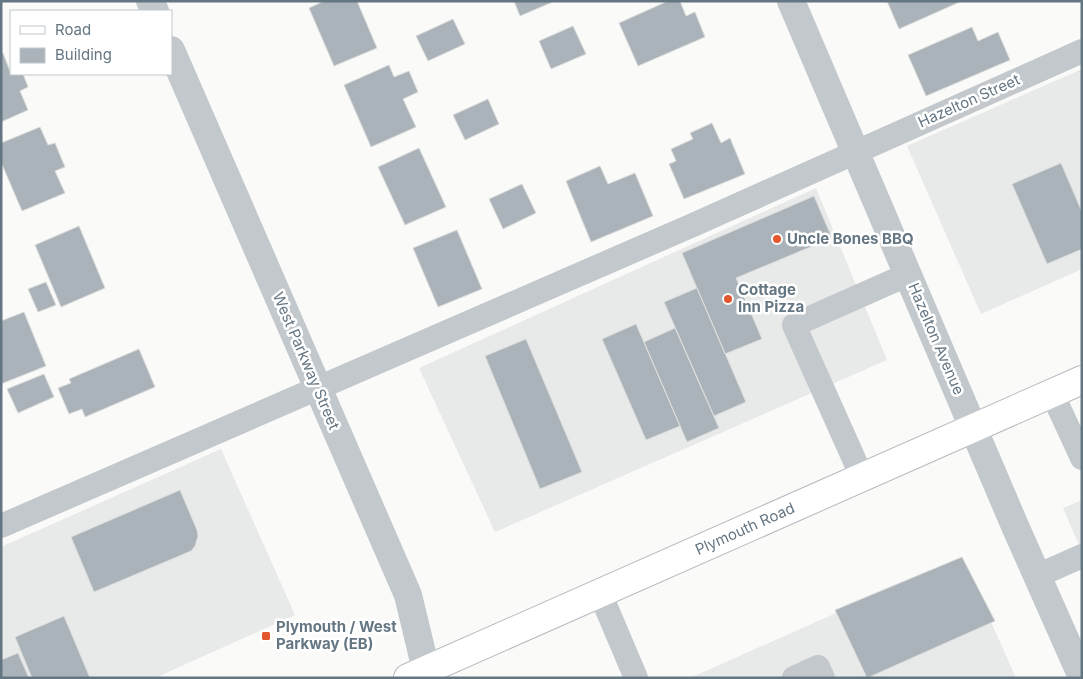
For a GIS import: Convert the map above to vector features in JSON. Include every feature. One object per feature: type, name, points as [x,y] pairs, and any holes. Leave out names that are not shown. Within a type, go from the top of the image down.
[{"type":"main road","name":"Plymouth Road","points":[[421,675],[600,593],[1082,380]]},
{"type":"street","name":"Hazelton Avenue","points":[[791,1],[1082,677]]},
{"type":"street","name":"West Parkway Street","points":[[172,52],[408,595],[421,675]]},
{"type":"lane","name":"Hazelton Street","points":[[1,526],[693,225],[1082,51]]},
{"type":"lane","points":[[862,477],[794,326],[908,274]]},
{"type":"lane","points":[[1052,393],[1082,458]]},
{"type":"lane","points":[[1037,576],[1082,556]]},
{"type":"lane","points":[[600,593],[636,678]]},
{"type":"lane","points":[[794,678],[818,667],[823,678]]},
{"type":"shaded area","points":[[1082,69],[1082,269],[981,314],[907,146]]},
{"type":"shaded area","points":[[816,188],[887,360],[495,532],[419,368]]},
{"type":"shaded area","points":[[221,449],[295,615],[155,678],[1,678],[1,547]]},
{"type":"shaded area","points":[[1082,500],[1082,552],[1063,508]]},
{"type":"shaded area","points":[[962,557],[1016,678],[690,678]]},
{"type":"building","points":[[324,1],[357,1],[377,48],[334,66],[309,8]]},
{"type":"building","points":[[514,1],[555,1],[520,16]]},
{"type":"building","points":[[668,1],[680,1],[686,16],[695,12],[705,37],[638,66],[619,23]]},
{"type":"building","points":[[887,1],[962,1],[899,29]]},
{"type":"building","points":[[453,19],[465,44],[428,61],[416,36]]},
{"type":"building","points":[[573,26],[586,54],[551,69],[539,41]]},
{"type":"building","points":[[972,27],[978,41],[998,32],[1010,60],[926,96],[908,55]]},
{"type":"building","points":[[3,53],[10,75],[23,75],[28,87],[20,91],[28,110],[1,122],[1,54]]},
{"type":"building","points":[[389,65],[394,77],[409,71],[418,92],[403,99],[416,127],[371,147],[344,85]]},
{"type":"building","points":[[488,99],[499,124],[465,140],[453,115]]},
{"type":"building","points":[[712,123],[721,143],[730,138],[745,174],[684,199],[669,164],[676,161],[671,149],[693,139],[690,133]]},
{"type":"building","points":[[40,127],[48,145],[55,143],[65,167],[55,171],[65,193],[22,211],[1,162],[1,143]]},
{"type":"building","points":[[419,148],[446,207],[405,225],[378,167]]},
{"type":"building","points":[[1061,163],[1082,212],[1082,249],[1047,264],[1012,184]]},
{"type":"building","points":[[600,166],[608,184],[635,173],[653,216],[591,242],[566,181]]},
{"type":"building","points":[[522,184],[536,213],[503,229],[489,199]]},
{"type":"building","points":[[814,196],[832,238],[736,278],[762,339],[725,354],[682,253]]},
{"type":"building","points":[[79,226],[105,288],[61,307],[35,245]]},
{"type":"building","points":[[457,230],[482,289],[438,307],[413,248]]},
{"type":"building","points":[[46,282],[56,305],[38,312],[28,289]]},
{"type":"building","points":[[697,288],[746,402],[714,416],[664,302]]},
{"type":"building","points":[[24,312],[46,366],[1,384],[1,321]]},
{"type":"building","points":[[636,324],[680,426],[646,440],[602,339]]},
{"type":"building","points":[[675,328],[719,428],[687,442],[644,342]]},
{"type":"building","points":[[526,339],[582,472],[540,489],[485,356]]},
{"type":"building","points":[[139,349],[155,387],[85,417],[82,409],[69,414],[58,388],[71,383],[69,379]]},
{"type":"building","points":[[44,374],[54,397],[18,413],[7,389]]},
{"type":"building","points":[[180,490],[197,530],[198,536],[195,546],[191,551],[94,592],[71,537]]},
{"type":"building","points":[[962,557],[995,621],[867,678],[835,610]]},
{"type":"building","points":[[64,616],[90,678],[32,678],[15,637]]},
{"type":"building","points":[[18,653],[29,678],[1,678],[1,660]]},
{"type":"place","name":"Uncle Bones BBQ","points":[[777,239]]},
{"type":"place","name":"Cottage Inn Pizza","points":[[728,299]]},
{"type":"place","name":"Plymouth / West Parkway (EB)","points":[[266,636]]}]
